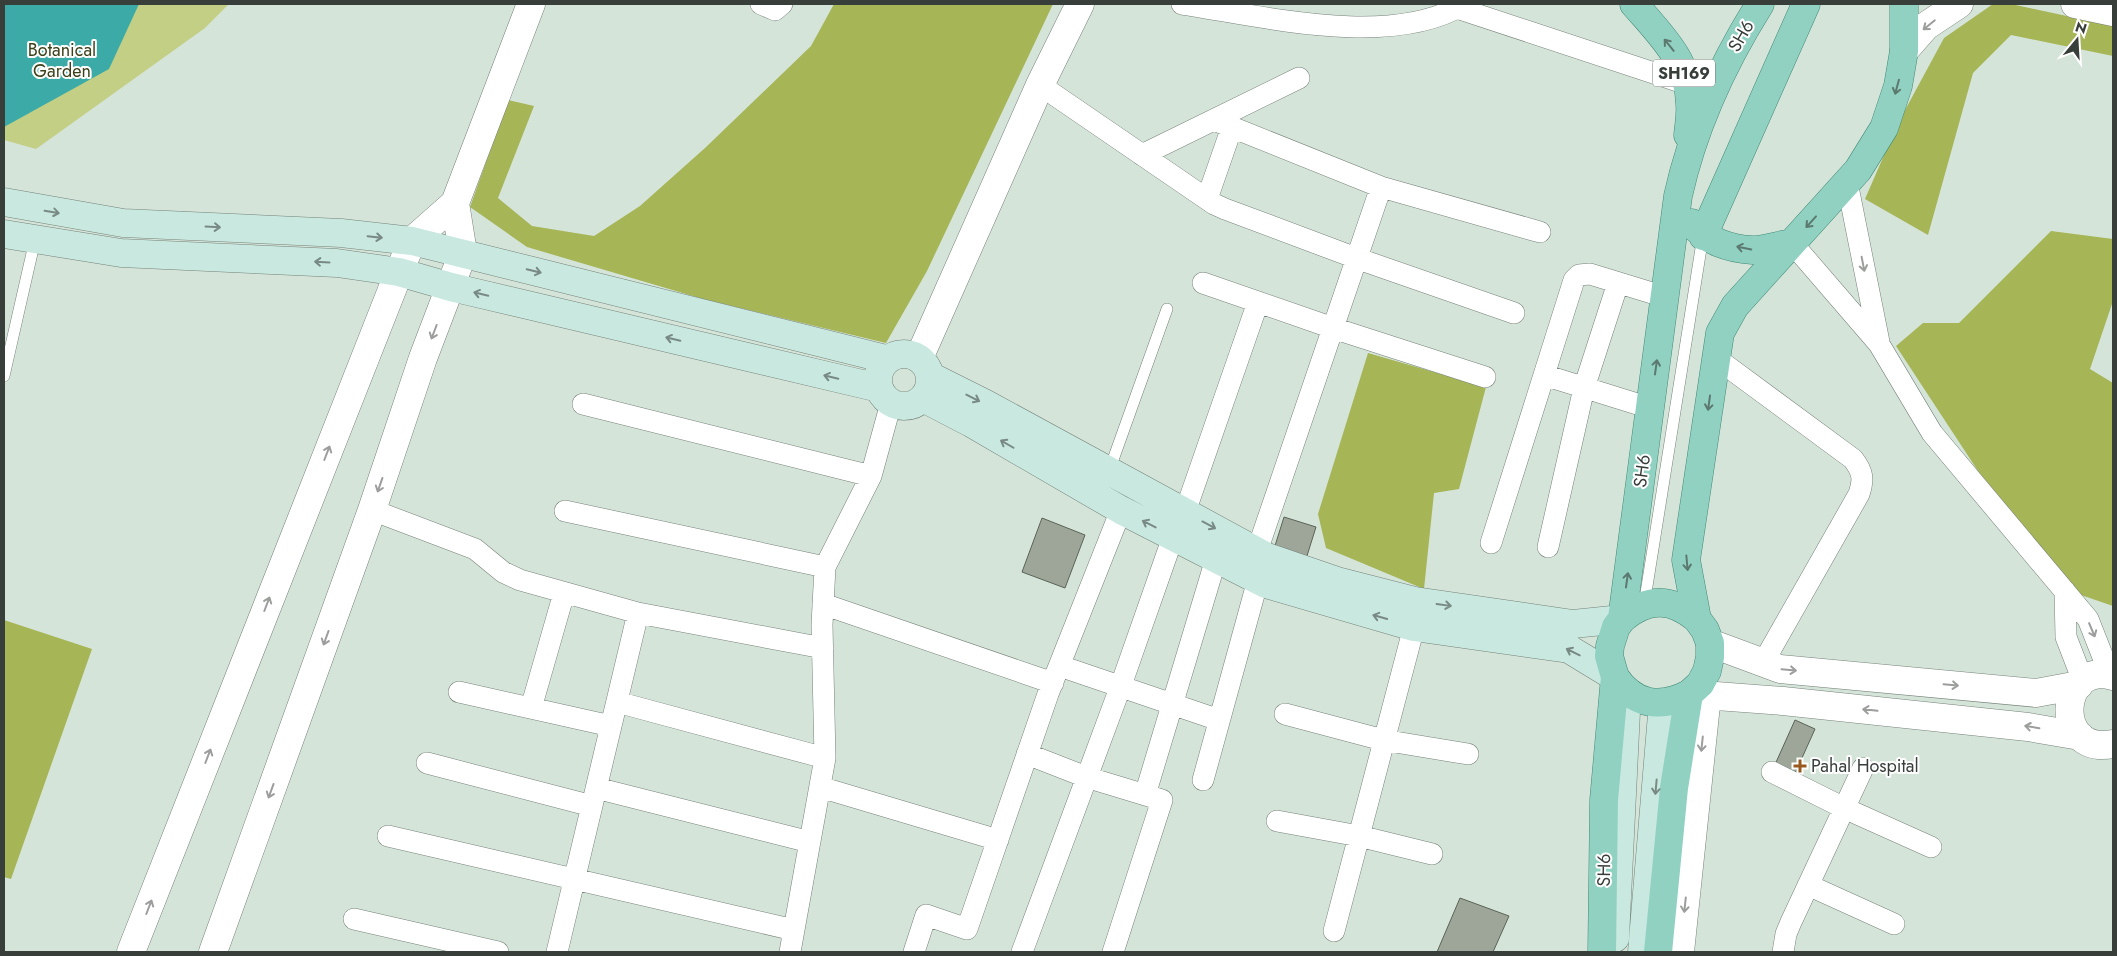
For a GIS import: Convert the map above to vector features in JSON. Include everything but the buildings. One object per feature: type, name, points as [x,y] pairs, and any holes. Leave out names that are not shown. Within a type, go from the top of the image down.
[{"type":"main road","name":"SH169","points":[[1634,4],[1674,51],[1684,71],[1690,103],[1686,159]]},
{"type":"main road","name":"SH6","points":[[1602,952],[1604,800],[1621,684],[1609,656],[1610,646],[1616,627],[1633,612],[1650,408],[1678,196],[1686,159],[1717,82],[1737,40],[1760,4]]},
{"type":"main road","points":[[1704,236],[1806,4]]},
{"type":"main road","points":[[1697,619],[1686,560],[1720,333],[1735,306],[1858,170],[1884,128],[1898,86],[1904,51],[1904,4]]},
{"type":"main road","points":[[1678,196],[1694,225],[1704,236],[1725,245],[1753,250],[1792,243]]},
{"type":"main road","points":[[4,202],[123,223],[341,233],[412,241],[886,360]]},
{"type":"main road","points":[[4,234],[121,253],[337,263],[398,272],[451,287],[885,395],[908,406],[924,377]]},
{"type":"main road","points":[[885,395],[878,374],[886,360],[902,353],[971,423],[1121,510],[1258,580],[1414,627],[1569,649],[1650,702],[1663,703],[1698,695]]},
{"type":"main road","points":[[924,377],[1110,471],[1267,557],[1337,581],[1415,601],[1573,624],[1633,612],[1657,602],[1672,604],[1686,609],[1705,630],[1710,643],[1710,657],[1707,671],[1700,684],[1674,788],[1658,952]]},
{"type":"main road","points":[[1614,952],[1621,684]]},
{"type":"main road","points":[[1642,952],[1663,703]]},
{"type":"street","points":[[131,952],[398,272],[412,241],[454,203],[531,4]]},
{"type":"street","points":[[760,4],[775,10],[782,4]]},
{"type":"street","points":[[924,377],[1040,85],[1080,4]]},
{"type":"street","points":[[1182,4],[1346,27],[1386,26],[1426,20],[1460,6],[1687,84]]},
{"type":"street","points":[[1904,51],[1926,26],[1959,4]]},
{"type":"street","points":[[2074,4],[2113,12]]},
{"type":"street","points":[[1142,155],[1223,123],[1299,78]]},
{"type":"street","points":[[1040,85],[1207,199],[1225,209],[1356,258],[1514,313]]},
{"type":"street","points":[[1223,123],[1381,187],[1540,232]]},
{"type":"street","points":[[1207,199],[1223,123]]},
{"type":"street","points":[[1847,182],[1879,344]]},
{"type":"street","points":[[1257,551],[1381,187]]},
{"type":"street","points":[[213,952],[372,510],[423,358],[463,253],[454,203]]},
{"type":"street","points":[[1710,643],[1780,669],[2036,693],[2081,683],[2099,675],[2112,676],[2088,620],[1932,433],[1879,344],[1792,243]]},
{"type":"street","points":[[1491,544],[1574,280],[1579,275],[1585,274],[1665,297]]},
{"type":"street","points":[[1548,547],[1584,388],[1618,282]]},
{"type":"street","points":[[1203,283],[1333,328],[1485,377]]},
{"type":"street","points":[[1185,512],[1258,302]]},
{"type":"street","points":[[1716,358],[1853,460],[1862,471],[1863,482],[1859,494],[1763,663]]},
{"type":"street","points":[[1544,375],[1650,408]]},
{"type":"street","points":[[790,952],[826,758],[822,626],[825,567],[871,476],[885,395]]},
{"type":"street","points":[[583,404],[871,476]]},
{"type":"street","points":[[372,510],[475,549],[503,572],[520,580],[638,613],[823,648]]},
{"type":"street","points":[[914,952],[926,915],[967,929],[1048,694],[1121,510]]},
{"type":"street","points":[[565,511],[825,567]]},
{"type":"street","points":[[1022,952],[1174,537]]},
{"type":"street","points":[[1145,795],[1216,559]]},
{"type":"street","points":[[1203,780],[1258,580]]},
{"type":"street","points":[[2065,591],[2066,637],[2081,683]]},
{"type":"street","points":[[531,708],[564,593]]},
{"type":"street","points":[[823,604],[1056,675],[1120,688],[1219,720]]},
{"type":"street","points":[[557,952],[638,613]]},
{"type":"street","points":[[1334,931],[1414,627]]},
{"type":"street","points":[[2081,683],[2072,694],[2068,705],[2073,727],[2080,736],[2089,742],[2100,745],[2113,744]]},
{"type":"street","points":[[459,692],[611,726]]},
{"type":"street","points":[[1680,952],[1698,695],[2028,727],[2080,736]]},
{"type":"street","points":[[617,702],[826,758]]},
{"type":"street","points":[[1285,714],[1383,740],[1468,754]]},
{"type":"street","points":[[1027,754],[1086,776],[1162,800],[1113,952]]},
{"type":"street","points":[[427,763],[810,842]]},
{"type":"street","points":[[1784,952],[1788,928],[1863,768]]},
{"type":"street","points":[[1772,772],[1844,808],[1931,847]]},
{"type":"street","points":[[820,787],[998,840]]},
{"type":"street","points":[[1277,821],[1359,836],[1432,854]]},
{"type":"street","points":[[388,836],[794,930]]},
{"type":"street","points":[[1808,885],[1894,924]]},
{"type":"street","points":[[354,919],[498,952]]},
{"type":"lane","points":[[1633,612],[1704,236]]},
{"type":"lane","points":[[4,376],[35,240]]},
{"type":"lane","points":[[1110,471],[1167,309]]},
{"type":"green space","name":"Botanical Garden","points":[[4,4],[229,4],[205,28],[36,149],[4,140]]},
{"type":"green space","points":[[834,4],[1053,4],[927,271],[886,343],[703,299],[527,247],[470,207],[508,100],[534,106],[498,198],[532,226],[594,236],[640,206],[705,148],[811,46]]},
{"type":"green space","points":[[1993,4],[2011,4],[2113,26],[2113,56],[2011,35],[1973,73],[1928,235],[1865,199],[1898,123],[1944,38]]},
{"type":"green space","points":[[2051,231],[2113,239],[2113,301],[2090,369],[2113,383],[2113,606],[2081,595],[1980,474],[1896,346],[1923,323],[1959,323]]},
{"type":"green space","points":[[1368,353],[1486,387],[1459,489],[1434,493],[1424,589],[1326,548],[1318,514]]},
{"type":"green space","points":[[4,620],[92,649],[11,879],[4,877]]},
{"type":"water","points":[[4,4],[139,4],[109,69],[4,127]]},
{"type":"place","name":"Pahal Hospital","points":[[1800,766]]}]
